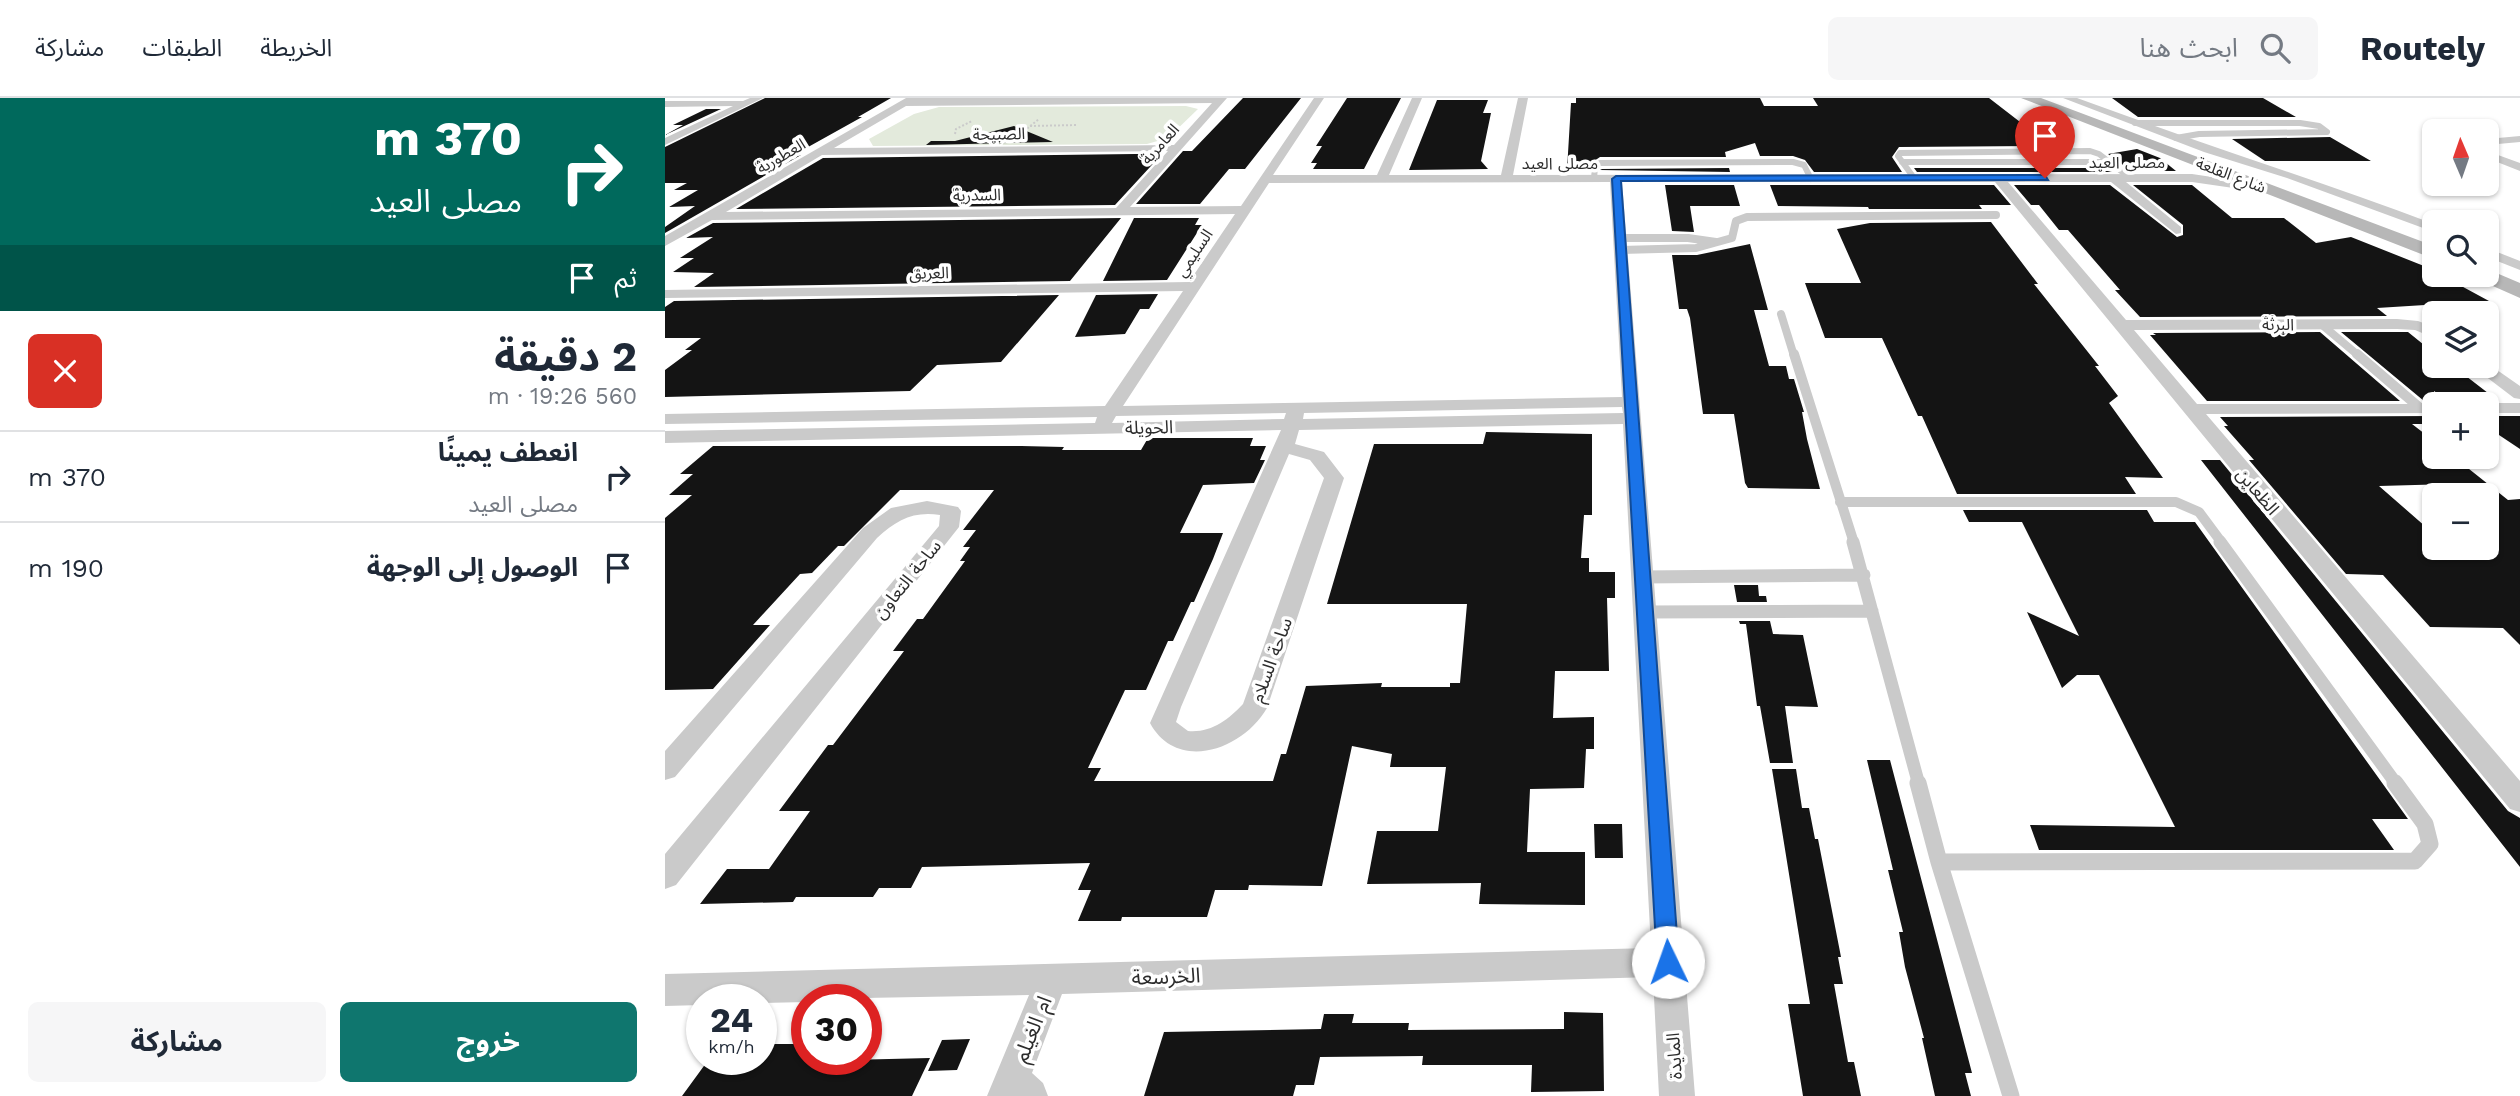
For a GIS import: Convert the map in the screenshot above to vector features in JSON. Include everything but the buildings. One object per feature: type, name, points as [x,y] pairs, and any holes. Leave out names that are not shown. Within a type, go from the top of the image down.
[{"type":"main road","name":"شارع القلعة","points":[[2028,98],[2422,248]]},
{"type":"main road","name":"شارع القلعة","points":[[2052,98],[2422,236]]},
{"type":"main road","points":[[2275,170],[2300,185],[2358,207],[2391,224]]},
{"type":"main road","points":[[2499,266],[2520,275]]},
{"type":"main road","points":[[2499,282],[2520,291]]},
{"type":"street","points":[[665,142],[758,98]]},
{"type":"street","name":"السليمي","points":[[1105,420],[1319,98]]},
{"type":"street","points":[[1381,179],[1417,98]]},
{"type":"street","points":[[1506,179],[1523,98]]},
{"type":"street","name":"شارع القلعة","points":[[2068,98],[2129,122],[2275,170],[2422,224]]},
{"type":"street","points":[[909,100],[1222,99]]},
{"type":"street","name":"العامرية","points":[[1120,211],[1222,99]]},
{"type":"street","name":"العطورية","points":[[665,242],[909,100]]},
{"type":"street","points":[[665,104],[746,103]]},
{"type":"street","points":[[2499,141],[2520,139]]},
{"type":"street","name":"الصبيحة","points":[[821,152],[1177,148]]},
{"type":"street","name":"مصلى العيد","points":[[2182,156],[2198,170],[2192,178]]},
{"type":"street","points":[[2499,159],[2520,167]]},
{"type":"street","name":"الظعاين","points":[[1998,178],[2520,802]]},
{"type":"street","points":[[2114,178],[2176,230]]},
{"type":"street","name":"مصلى العيد","points":[[1264,179],[2192,178],[2269,190]]},
{"type":"street","name":"المايدة","points":[[1605,179],[1620,244],[1677,1096]]},
{"type":"street","name":"السدرية","points":[[710,216],[1244,209]]},
{"type":"street","points":[[2499,257],[2520,266]]},
{"type":"street","name":"العريق","points":[[665,294],[1193,286]]},
{"type":"street","name":"البرثة","points":[[2120,325],[2397,324],[2422,328]]},
{"type":"street","points":[[2497,378],[2520,394]]},
{"type":"street","points":[[2189,409],[2422,408]]},
{"type":"street","points":[[2499,408],[2520,408]]},
{"type":"street","name":"الحويلة","points":[[665,419],[1105,420],[1631,410]]},
{"type":"street","name":"ساحة السلام","points":[[1286,447],[1317,456],[1334,478],[1254,708],[1243,723],[1220,736],[1195,741],[1174,736],[1163,723],[1168,707],[1275,461],[1286,447],[1295,417]]},
{"type":"street","name":"الحويلة","points":[[665,437],[1105,420]]},
{"type":"street","name":"ساحة التعاون","points":[[665,769],[870,533],[887,518],[921,506],[951,511],[949,527],[670,859]]},
{"type":"street","name":"الخرسعة","points":[[665,990],[1668,962]]},
{"type":"street","name":"ام الغيلم","points":[[1015,1090],[1052,979]]},
{"type":"lane","points":[[2129,122],[2169,125],[2300,122],[2319,126],[2327,132],[2199,134],[2176,138]]},
{"type":"lane","points":[[1914,178],[1898,156],[1900,153],[2090,151],[2130,178]]},
{"type":"lane","points":[[1605,179],[1595,166],[1600,163],[1793,162],[1804,165],[1811,179]]},
{"type":"lane","points":[[1902,162],[2108,162]]},
{"type":"lane","points":[[1620,244],[1696,248],[1732,237],[1736,221],[1747,217],[1996,215]]},
{"type":"lane","points":[[1781,314],[1864,575],[1939,862],[2011,1096]]},
{"type":"lane","points":[[2321,324],[2422,404]]},
{"type":"lane","points":[[1840,502],[2152,500],[2176,502],[2199,512],[2425,824],[2430,844],[2415,861],[1939,862]]},
{"type":"lane","points":[[1643,577],[1864,575]]},
{"type":"lane","points":[[1646,612],[1872,611]]},
{"type":"path","points":[[999,150],[1062,101]]},
{"type":"path","points":[[1070,132],[1086,118]]},
{"type":"path","points":[[1030,126],[1078,125]]},
{"type":"path","points":[[953,140],[957,139]]},
{"type":"shaded area","points":[[1186,106],[1198,109],[1168,138],[1147,144],[873,146],[869,139],[914,114],[939,107]]},
{"type":"route","points":[[1668,962],[1616,179],[2045,178]]}]
